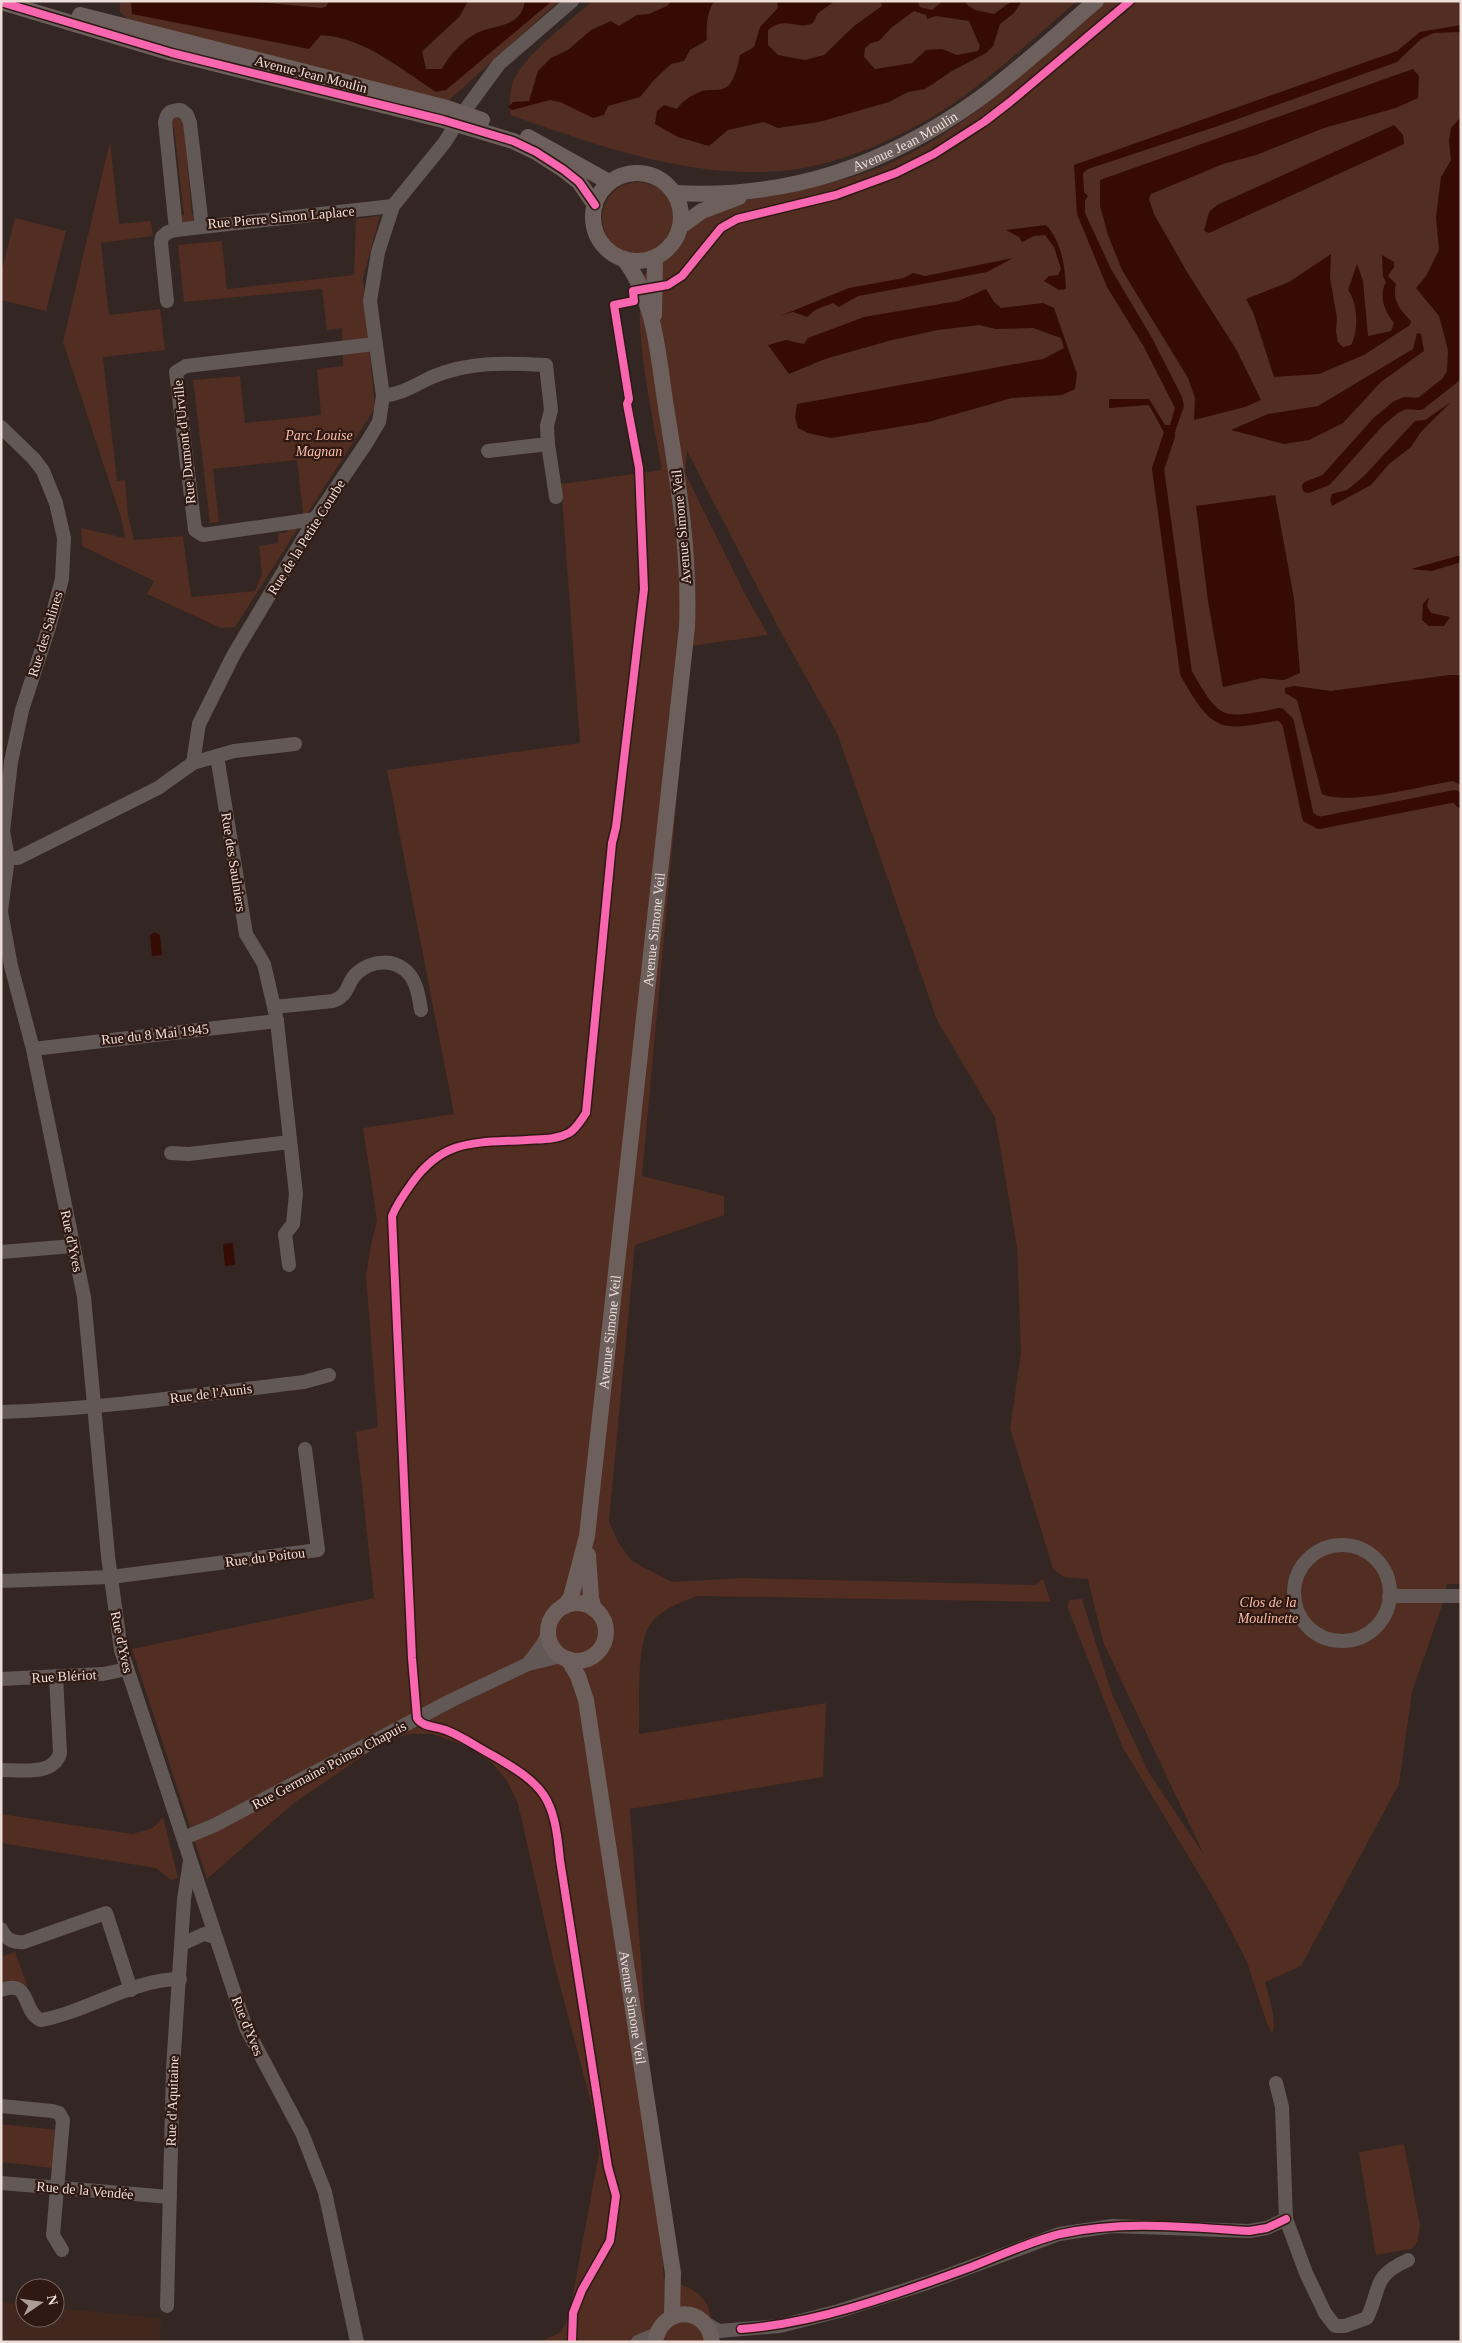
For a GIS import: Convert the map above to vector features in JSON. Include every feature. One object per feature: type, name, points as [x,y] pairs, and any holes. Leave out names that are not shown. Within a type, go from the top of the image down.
[{"type":"main road","name":"Avenue Jean Moulin","points":[[37,1],[64,11],[522,134],[609,182]]},
{"type":"main road","name":"Avenue Jean Moulin","points":[[675,193],[752,192],[827,175],[898,150],[981,98],[1096,1]]},
{"type":"main road","name":"Avenue Jean Moulin","points":[[1,2],[172,53],[460,118],[536,152],[579,182],[595,205]]},
{"type":"main road","points":[[637,172],[652,175],[665,182],[675,193],[680,203],[681,226],[676,239],[667,250],[655,258],[634,261],[624,259],[612,253],[602,244],[596,232],[593,219],[598,197],[609,182],[622,175],[637,172]]},
{"type":"main road","points":[[681,226],[702,211],[752,192]]},
{"type":"main road","name":"Avenue Simone Veil","points":[[588,1536],[686,627],[685,534],[653,325],[655,258]]},
{"type":"main road","name":"Avenue Simone Veil","points":[[624,259],[636,277],[653,325]]},
{"type":"main road","points":[[586,1700],[578,1676],[565,1658],[552,1645],[549,1632],[554,1615],[565,1606],[573,1591],[588,1536]]},
{"type":"main road","points":[[565,1658],[580,1661],[594,1655],[603,1645],[606,1632],[603,1619],[594,1609],[590,1598],[588,1536]]},
{"type":"main road","points":[[565,1606],[581,1604],[594,1609]]},
{"type":"main road","points":[[586,1700],[594,1655]]},
{"type":"main road","name":"Avenue Simone Veil","points":[[586,1700],[673,2273],[672,2316]]},
{"type":"main road","points":[[673,2273],[684,2301],[714,2342]]},
{"type":"main road","points":[[656,2338],[664,2321],[672,2316],[686,2314],[699,2320]]},
{"type":"street","points":[[393,206],[445,142],[460,118],[500,64],[572,1]]},
{"type":"street","name":"Rue Pierre Simon Laplace","points":[[176,230],[164,122],[167,114],[173,110],[181,110],[187,115],[190,122],[202,227],[393,206]]},
{"type":"street","name":"Rue de la Petite Courbe","points":[[193,763],[199,724],[234,654],[315,519],[379,422],[383,396],[370,301],[378,252],[393,206]]},
{"type":"street","points":[[167,301],[162,236],[176,230],[202,227]]},
{"type":"street","name":"Rue Dumont d'Urville","points":[[315,519],[203,535],[195,530],[176,372],[186,366],[375,344]]},
{"type":"street","points":[[383,396],[406,391],[432,377],[475,364],[510,362],[546,365],[551,410],[548,426],[548,444],[556,497]]},
{"type":"street","name":"Rue des Salines","points":[[1,427],[34,459],[43,471],[56,503],[64,538],[62,578],[50,624],[22,710],[11,762],[2,831],[8,858]]},
{"type":"street","points":[[488,451],[548,444]]},
{"type":"street","points":[[8,858],[18,858],[158,788],[193,763],[234,751],[295,744]]},
{"type":"street","name":"Rue des Saulniers","points":[[217,756],[246,934],[264,964],[274,1007]]},
{"type":"street","name":"Rue d'Yves","points":[[8,858],[1,912],[11,966],[33,1049],[73,1246],[87,1326],[93,1407],[111,1577],[121,1650],[246,2028],[302,2133],[320,2177],[357,2342]]},
{"type":"street","points":[[289,1265],[285,1234],[293,1224],[296,1194],[274,1007],[333,1001],[342,998],[355,975],[364,967],[375,963],[388,962],[398,965],[410,974],[417,988],[421,1010]]},
{"type":"street","name":"Rue du 8 Mai 1945","points":[[33,1049],[276,1021]]},
{"type":"street","points":[[171,1153],[189,1154],[290,1142]]},
{"type":"street","points":[[1,1252],[73,1246]]},
{"type":"street","name":"Rue de l'Aunis","points":[[1,1412],[93,1407],[304,1382],[329,1375]]},
{"type":"street","name":"Rue du Poitou","points":[[111,1577],[318,1550],[305,1449]]},
{"type":"street","points":[[1336,1546],[1352,1546],[1366,1552],[1378,1562],[1386,1576],[1389,1596],[1388,1606],[1381,1620],[1370,1632],[1357,1639],[1341,1641],[1326,1638],[1313,1632],[1303,1621],[1296,1608],[1294,1594],[1299,1572],[1308,1559],[1321,1550],[1336,1546]]},
{"type":"street","points":[[1,1581],[111,1577]]},
{"type":"street","points":[[1389,1596],[1461,1596]]},
{"type":"street","name":"Rue Germaine Poinso Chapuis","points":[[528,1664],[543,1644],[549,1632]]},
{"type":"street","name":"Rue Germaine Poinso Chapuis","points":[[184,1838],[215,1825],[452,1700],[528,1664],[565,1658]]},
{"type":"street","name":"Rue Blériot","points":[[1,1679],[103,1674],[127,1669]]},
{"type":"street","points":[[1,1770],[42,1769],[51,1767],[58,1762],[60,1753],[56,1676]]},
{"type":"street","name":"Rue d'Aquitaine","points":[[167,2306],[173,2069],[182,1925],[187,1872],[190,1860]]},
{"type":"street","points":[[1,1929],[6,1938],[12,1941],[24,1942],[107,1909],[132,1990]]},
{"type":"street","points":[[182,1925],[197,1916],[209,1918]]},
{"type":"street","points":[[182,1944],[204,1934],[215,1937]]},
{"type":"street","points":[[1,1990],[15,1988],[21,1990],[31,2012],[41,2020],[168,1979],[180,1979]]},
{"type":"street","points":[[1276,2083],[1282,2107],[1286,2219],[1306,2273],[1324,2312],[1335,2326],[1345,2326],[1367,2318],[1377,2286],[1384,2275],[1393,2267],[1408,2260]]},
{"type":"street","points":[[1,2106],[52,2111],[59,2113],[64,2120],[53,2235],[62,2250]]},
{"type":"street","name":"Rue de la Vendée","points":[[1,2182],[170,2197]]},
{"type":"street","points":[[699,2320],[719,2331],[780,2326],[839,2311],[927,2283],[1059,2234],[1112,2226],[1249,2231],[1267,2228],[1286,2219]]},
{"type":"street","points":[[714,2342],[741,2329]]},
{"type":"street","points":[[638,2342],[656,2338]]},
{"type":"shaded area","points":[[131,1],[246,1],[321,8],[326,7],[329,1],[468,1],[459,17],[422,51],[426,69],[442,69],[466,40],[477,33],[506,24],[518,17],[523,10],[525,1],[552,1],[446,90],[436,92],[382,56],[367,48],[337,37],[321,35],[309,49],[132,14]]},
{"type":"shaded area","points":[[672,1],[715,1],[709,14],[707,40],[690,50],[684,61],[671,64],[640,97],[608,106],[604,115],[593,118],[560,102],[550,100],[512,110],[508,107],[513,102],[529,101],[538,71],[551,58],[568,50],[591,30],[611,21],[619,26],[637,15],[649,14],[667,6]]},
{"type":"shaded area","points":[[777,1],[835,1],[818,13],[813,23],[802,25],[786,23],[774,26],[768,30],[768,45],[778,55],[805,60],[824,55],[854,26],[882,6],[881,1],[917,1],[920,7],[932,10],[943,1],[966,1],[966,4],[975,10],[994,14],[1012,1],[1022,1],[1014,13],[1000,24],[993,46],[986,53],[952,71],[925,89],[908,92],[889,102],[819,122],[778,128],[764,122],[728,130],[709,146],[678,137],[655,124],[657,111],[664,105],[677,109],[691,96],[705,90],[723,89],[729,85],[735,75],[740,55],[754,47],[760,27],[778,8]],"holes":[[[914,11],[926,15],[927,19],[936,16],[969,21],[980,46],[978,51],[957,55],[942,49],[926,50],[912,63],[875,69],[864,57],[865,48],[871,43],[879,41],[891,28]]]},
{"type":"shaded area","points":[[1461,25],[1461,32],[1434,33],[1421,39],[1397,62],[1218,126],[1088,169],[1083,173],[1084,192],[1088,196],[1085,201],[1085,213],[1111,269],[1152,338],[1182,397],[1184,406],[1164,464],[1166,436],[1149,405],[1109,408],[1109,399],[1149,399],[1165,425],[1170,425],[1175,408],[1144,347],[1107,287],[1077,214],[1074,165],[1397,51],[1420,32]]},
{"type":"shaded area","points":[[1413,69],[1419,76],[1418,98],[1396,108],[1324,128],[1256,155],[1223,164],[1151,194],[1149,199],[1154,214],[1187,272],[1236,349],[1261,400],[1245,407],[1194,420],[1195,398],[1188,378],[1122,270],[1108,235],[1100,206],[1100,180]]},
{"type":"shaded area","points":[[1461,117],[1461,374],[1430,399],[1447,371],[1448,350],[1439,316],[1416,288],[1426,276],[1439,250],[1436,217],[1441,177],[1451,160],[1449,141],[1451,128]]},
{"type":"shaded area","points":[[1394,125],[1403,135],[1404,144],[1209,233],[1204,231],[1209,212],[1217,205]]},
{"type":"shaded area","points":[[1046,225],[1059,247],[1065,272],[1066,289],[1059,290],[1044,281],[1049,276],[1058,275],[1061,269],[1054,247],[1045,235],[1034,236],[1022,242],[1019,237],[1006,230]]},
{"type":"shaded area","points":[[1331,254],[1330,278],[1337,318],[1336,331],[1338,342],[1343,347],[1351,345],[1354,339],[1356,317],[1354,302],[1348,290],[1357,264],[1363,281],[1368,336],[1391,331],[1394,323],[1385,309],[1383,298],[1386,282],[1383,276],[1382,255],[1394,262],[1394,267],[1388,276],[1396,284],[1396,300],[1400,309],[1411,321],[1410,325],[1364,355],[1319,374],[1274,377],[1253,312],[1246,299],[1289,282]]},
{"type":"shaded area","points":[[1013,258],[987,272],[858,296],[839,307],[833,303],[815,310],[807,317],[793,312],[780,316],[849,288],[904,278],[913,273],[925,276]]},
{"type":"shaded area","points":[[986,289],[994,302],[1001,308],[1043,303],[1054,308],[1077,374],[1075,389],[1062,395],[1012,398],[928,422],[831,438],[808,433],[798,428],[795,417],[797,404],[1043,359],[1064,348],[1061,338],[1033,328],[996,329],[979,325],[938,330],[892,340],[825,359],[789,374],[768,345],[786,340],[804,344],[808,338],[864,317],[958,301]]},
{"type":"shaded area","points":[[1417,333],[1421,334],[1424,351],[1381,382],[1343,423],[1309,440],[1284,444],[1231,430],[1268,414],[1318,406],[1413,349]]},
{"type":"shaded area","points":[[1451,402],[1421,432],[1411,447],[1389,464],[1371,485],[1332,506],[1330,500],[1332,494],[1347,490],[1364,476],[1415,421],[1425,420]]},
{"type":"shaded area","points":[[1275,495],[1294,599],[1300,673],[1284,680],[1262,678],[1223,687],[1208,601],[1196,506]]},
{"type":"shaded area","points":[[1461,555],[1461,561],[1458,563],[1432,571],[1411,569]]},
{"type":"shaded area","points":[[1429,597],[1427,606],[1431,613],[1450,617],[1444,626],[1429,626],[1422,620],[1423,604]]},
{"type":"shaded area","points":[[1461,675],[1461,785],[1453,781],[1386,794],[1350,798],[1322,794],[1297,700],[1285,693],[1285,688],[1294,686],[1331,691]]},
{"type":"shaded area","points":[[154,932],[160,935],[162,955],[152,956],[150,936]]},
{"type":"shaded area","points":[[233,1243],[235,1265],[225,1266],[223,1244]]},
{"type":"shaded area","points":[[1,2302],[15,2304],[15,2328],[65,2328],[65,2309],[161,2318],[160,2342],[1,2342]]},
{"type":"green space","points":[[120,1],[131,1],[130,3],[337,37],[353,42],[382,56],[436,92],[552,1],[559,1],[446,103],[130,21],[120,12]]},
{"type":"green space","points":[[246,1],[329,1],[326,7],[321,8]]},
{"type":"green space","points":[[468,1],[525,1],[523,10],[513,21],[471,36],[456,48],[442,69],[426,69],[422,52],[459,17]]},
{"type":"green space","points":[[592,1],[1077,1],[988,78],[957,101],[902,134],[860,152],[818,165],[762,172],[688,167],[652,159],[580,139],[510,115],[510,94],[514,78],[524,64],[542,45]]},
{"type":"green space","name":"Clos de la Moulinette","points":[[1107,1],[1461,1],[1461,675],[1331,691],[1294,686],[1322,794],[1361,797],[1453,781],[1461,785],[1461,1584],[1447,1584],[1445,1597],[1412,1692],[1399,1784],[1301,1966],[1265,1982],[1274,2023],[1272,2034],[1247,1962],[1216,1902],[1123,1748],[1067,1606],[1070,1600],[1082,1599],[1112,1694],[1149,1773],[1204,1855],[1103,1642],[1088,1579],[1064,1577],[1053,1569],[1010,1428],[1021,1353],[1017,1247],[995,1118],[937,1020],[837,733],[778,627],[687,451],[685,473],[745,594],[768,635],[691,646],[642,1176],[724,1196],[724,1215],[635,1245],[609,1521],[618,1542],[632,1561],[672,1582],[741,1578],[1034,1585],[1043,1579],[1051,1602],[697,1596],[670,1608],[653,1621],[645,1637],[640,1663],[639,1734],[826,1703],[823,1777],[630,1809],[664,2279],[688,2287],[704,2299],[711,2317],[710,2342],[540,2342],[561,2332],[569,2316],[599,2153],[595,2118],[555,1967],[518,1804],[507,1781],[491,1762],[466,1746],[432,1734],[408,1734],[385,1741],[294,1803],[207,1879],[132,1649],[374,1598],[356,1432],[378,1427],[366,1277],[377,1220],[363,1128],[454,1114],[387,770],[580,743],[561,484],[662,470],[642,347],[640,299],[642,276],[658,264],[670,251],[677,235],[679,215],[704,206],[787,192],[837,181],[886,165],[954,127],[987,103]],"holes":[[[1275,495],[1294,599],[1284,680],[1262,678],[1223,687]]]},
{"type":"green space","points":[[173,117],[183,117],[192,215],[198,214],[196,222],[182,224],[180,216],[184,215],[174,127],[169,128]]},
{"type":"green space","name":"Parc Louise Magnan","points":[[110,141],[119,224],[151,221],[153,236],[101,243],[109,315],[160,309],[165,350],[103,357],[117,481],[125,480],[128,516],[134,540],[183,536],[191,597],[255,591],[262,574],[259,546],[278,543],[278,533],[286,533],[303,513],[297,460],[213,469],[219,522],[210,523],[193,380],[240,376],[245,423],[321,415],[317,369],[343,366],[342,328],[327,330],[322,289],[184,302],[178,245],[222,241],[227,289],[354,275],[356,219],[380,216],[363,279],[375,408],[235,627],[221,628],[147,594],[154,581],[82,546],[81,528],[125,538],[121,517],[63,342]]},
{"type":"green space","points":[[638,182],[658,188],[668,198],[674,218],[668,238],[658,248],[638,254],[618,248],[608,238],[602,218],[608,198],[618,188]]},
{"type":"green space","points":[[15,218],[66,231],[46,311],[1,300],[1,274]]},
{"type":"green space","points":[[1,1814],[132,1834],[153,1828],[163,1817],[178,1878],[171,1880],[156,1868],[1,1843]]},
{"type":"green space","points":[[15,1952],[28,1987],[17,1981],[3,1982],[1,1979],[1,1957]]},
{"type":"green space","points":[[1,2124],[57,2130],[53,2168],[1,2162]]},
{"type":"green space","points":[[1404,2144],[1420,2225],[1418,2240],[1412,2249],[1376,2255],[1359,2152]]},
{"type":"waterway","points":[[1308,487],[1326,480],[1378,422],[1396,407],[1405,403],[1420,404],[1458,374],[1461,369]]},
{"type":"waterway","points":[[1169,436],[1158,469],[1186,673],[1205,704],[1222,718],[1245,720],[1280,714],[1288,722],[1308,817],[1319,823],[1455,796],[1461,802]]},
{"type":"cycle path","points":[[572,2342],[573,2313],[582,2290],[610,2241],[616,2196],[608,2167],[558,1839],[550,1807],[536,1785],[525,1776],[459,1736],[444,1729],[423,1724],[417,1718],[412,1658],[392,1216],[403,1195],[424,1168],[449,1150],[477,1143],[559,1137],[572,1131],[586,1113],[612,843],[616,827],[644,589],[639,468],[627,404],[629,399],[614,305],[634,301],[633,291],[668,285],[682,276],[721,228],[737,219],[836,195],[896,173],[934,154],[984,122],[1010,102],[1130,1]]},
{"type":"cycle path","points":[[1,2],[172,53],[443,120],[513,141],[536,152],[564,170],[579,182],[595,205]]},
{"type":"cycle path","points":[[741,2329],[800,2321],[858,2306],[1060,2234],[1107,2227],[1130,2226],[1178,2226],[1249,2231],[1267,2228],[1286,2219]]}]
